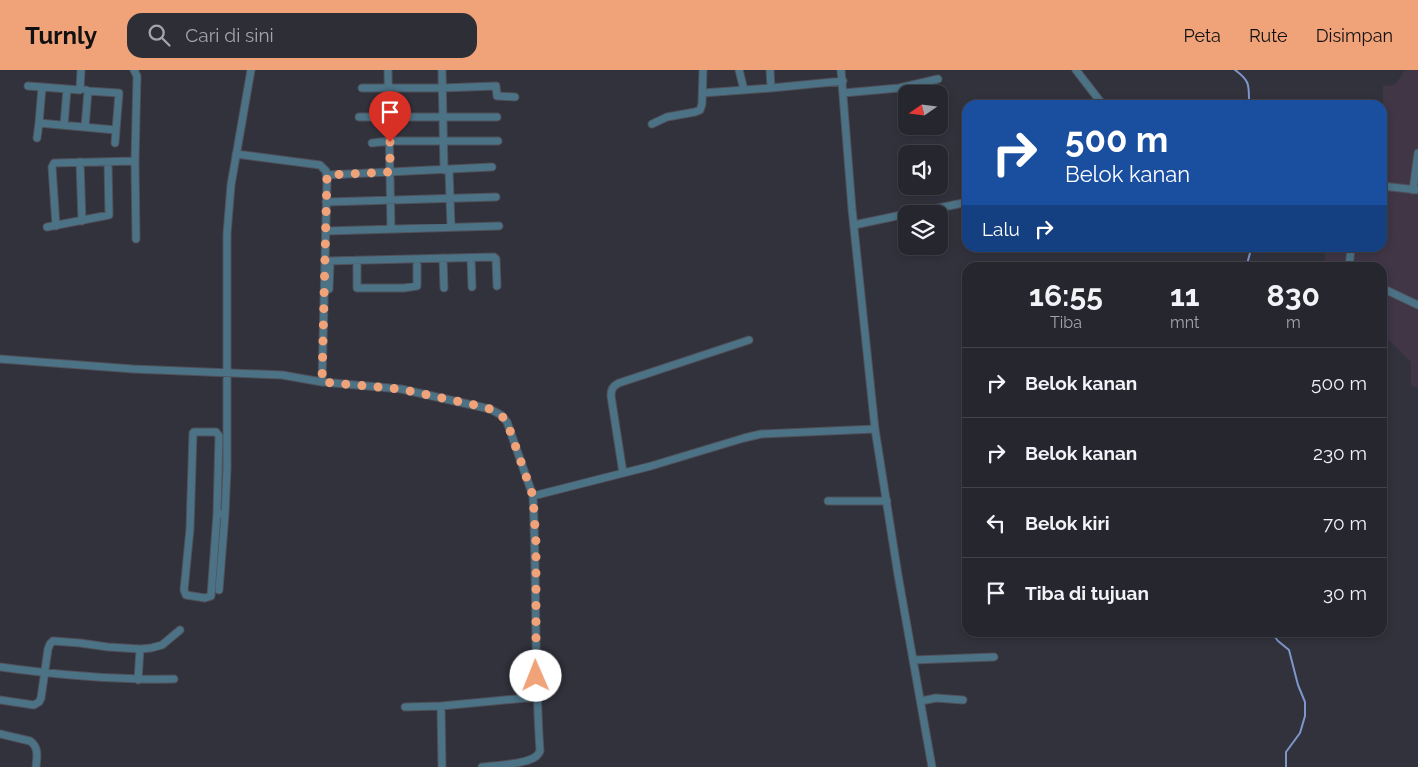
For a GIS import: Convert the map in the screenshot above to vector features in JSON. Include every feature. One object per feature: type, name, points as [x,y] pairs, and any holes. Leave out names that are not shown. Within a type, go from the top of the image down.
[{"type":"street","points":[[80,90],[81,70]]},
{"type":"street","points":[[134,70],[137,76],[136,238]]},
{"type":"street","points":[[219,590],[227,373],[226,234],[231,185],[251,70]]},
{"type":"street","points":[[388,70],[391,228]]},
{"type":"street","points":[[442,70],[443,142],[450,198],[451,227]]},
{"type":"street","points":[[652,124],[672,116],[699,111],[703,93],[702,70]]},
{"type":"street","points":[[739,70],[744,90]]},
{"type":"street","points":[[770,70],[772,88]]},
{"type":"street","points":[[841,70],[854,225],[876,430],[898,575],[932,767]]},
{"type":"street","points":[[1076,70],[1099,100]]},
{"type":"street","points":[[843,93],[898,88],[938,79]]},
{"type":"street","points":[[703,93],[843,81]]},
{"type":"street","points":[[28,86],[128,94]]},
{"type":"street","points":[[362,88],[496,86],[497,96],[515,97]]},
{"type":"street","points":[[37,138],[42,87]]},
{"type":"street","points":[[64,126],[68,89]]},
{"type":"street","points":[[85,127],[88,91]]},
{"type":"street","points":[[115,143],[119,93]]},
{"type":"street","points":[[358,117],[497,116]]},
{"type":"street","points":[[38,123],[116,130]]},
{"type":"street","points":[[372,143],[498,141]]},
{"type":"street","points":[[1387,187],[1416,190],[1418,152]]},
{"type":"street","points":[[236,154],[320,164],[324,168],[327,175],[326,231],[329,289]]},
{"type":"street","points":[[56,226],[53,165],[55,163],[136,161]]},
{"type":"street","points":[[80,162],[82,220]]},
{"type":"street","points":[[47,227],[108,216],[110,214],[108,162]]},
{"type":"street","points":[[327,175],[492,167]]},
{"type":"street","points":[[326,202],[496,197]]},
{"type":"street","points":[[948,206],[962,203]]},
{"type":"street","points":[[854,225],[898,216]]},
{"type":"street","points":[[326,231],[499,226]]},
{"type":"street","points":[[327,261],[494,257],[496,259],[497,286]]},
{"type":"street","points":[[443,258],[444,288]]},
{"type":"street","points":[[471,258],[472,287]]},
{"type":"street","points":[[357,260],[357,288],[404,288],[417,286],[417,259]]},
{"type":"street","points":[[322,382],[327,261]]},
{"type":"street","points":[[1387,290],[1418,305]]},
{"type":"street","points":[[623,473],[611,396],[613,387],[619,382],[749,340]]},
{"type":"street","points":[[0,359],[133,370],[282,375],[322,382],[400,389],[475,405],[490,409],[501,415],[512,433],[533,496],[536,543],[540,751],[530,760],[482,767]]},
{"type":"street","points":[[533,496],[667,462],[761,434],[876,430]]},
{"type":"street","points":[[194,432],[216,432],[219,436],[221,514],[211,596],[205,598],[186,595],[184,590],[190,529],[194,432]]},
{"type":"street","points":[[828,501],[887,500]]},
{"type":"street","points":[[0,700],[37,704],[41,698],[48,649],[53,641],[140,649],[157,647],[180,630]]},
{"type":"street","points":[[138,680],[140,649]]},
{"type":"street","points":[[914,660],[994,657]]},
{"type":"street","points":[[0,666],[45,673],[138,680],[174,679]]},
{"type":"street","points":[[405,708],[538,697]]},
{"type":"street","points":[[921,701],[936,698],[963,700]]},
{"type":"street","points":[[442,706],[442,767]]},
{"type":"street","points":[[0,734],[33,743],[37,753],[36,767]]},
{"type":"shaded area","points":[[1405,70],[1418,70],[1418,388],[1411,386],[1411,362],[1387,338],[1387,262],[1323,262],[1325,259],[1324,252],[1387,252],[1387,100],[1383,100],[1383,86],[1395,85]]},
{"type":"waterway","points":[[1235,70],[1246,80],[1249,100]]},
{"type":"waterway","points":[[1248,262],[1250,252]]},
{"type":"waterway","points":[[1275,637],[1289,650],[1298,685],[1305,702],[1305,716],[1300,733],[1286,752],[1286,767]]},
{"type":"route","points":[[390,142],[390,172],[327,175],[322,382],[400,389],[475,405],[490,409],[501,415],[507,422],[533,496],[536,543],[536,676]]}]
